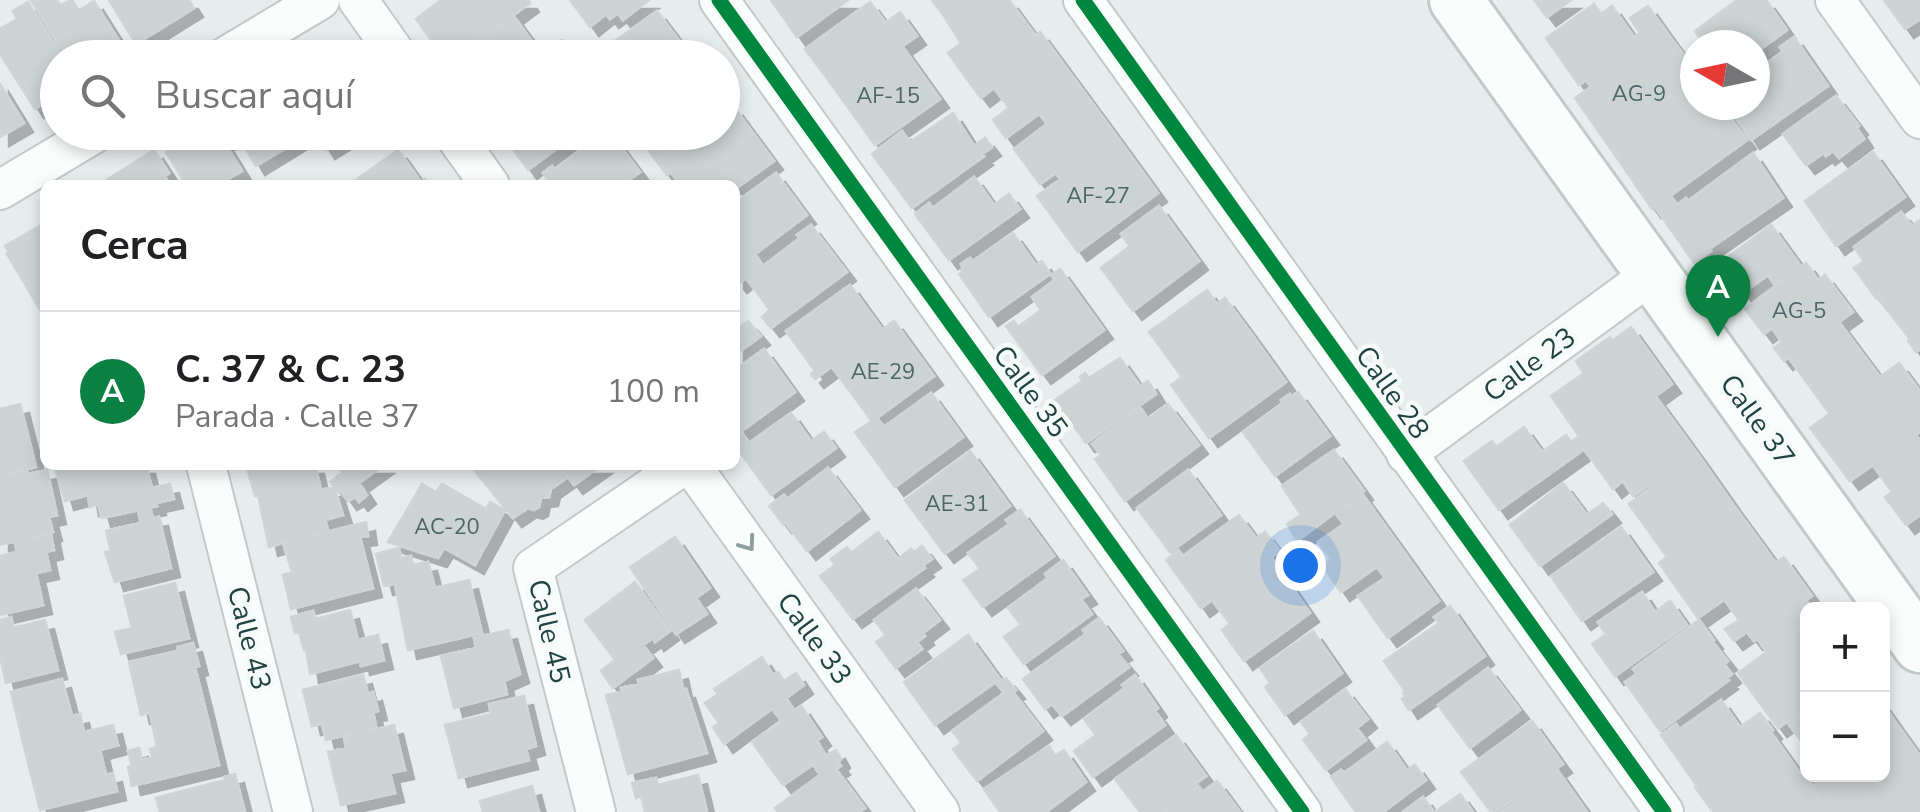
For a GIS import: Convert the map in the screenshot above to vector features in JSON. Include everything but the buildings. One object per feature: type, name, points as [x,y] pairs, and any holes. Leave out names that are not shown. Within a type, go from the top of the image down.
[{"type":"street","points":[[253,40],[320,0]]},
{"type":"street","points":[[358,0],[386,40]]},
{"type":"street","name":"Calle 35","points":[[719,0],[1302,812]]},
{"type":"street","name":"Calle 28","points":[[1083,0],[1664,812]]},
{"type":"street","name":"Calle 37","points":[[1456,0],[1920,646]]},
{"type":"street","points":[[1835,0],[1920,119]]},
{"type":"street","points":[[0,190],[67,150]]},
{"type":"street","points":[[465,150],[486,180]]},
{"type":"street","name":"Calle 23","points":[[1406,454],[1652,274]]},
{"type":"street","name":"Calle 43","points":[[207,470],[293,812]]},
{"type":"street","name":"Calle 45","points":[[596,812],[532,568],[680,470]]},
{"type":"street","name":"Calle 33","points":[[692,470],[940,812]]},
{"type":"cycle path","points":[[719,0],[1302,812]]},
{"type":"cycle path","points":[[1083,0],[1664,812]]},
{"type":"place","name":"C. 37 & C. 23","points":[[1718,337]]}]
